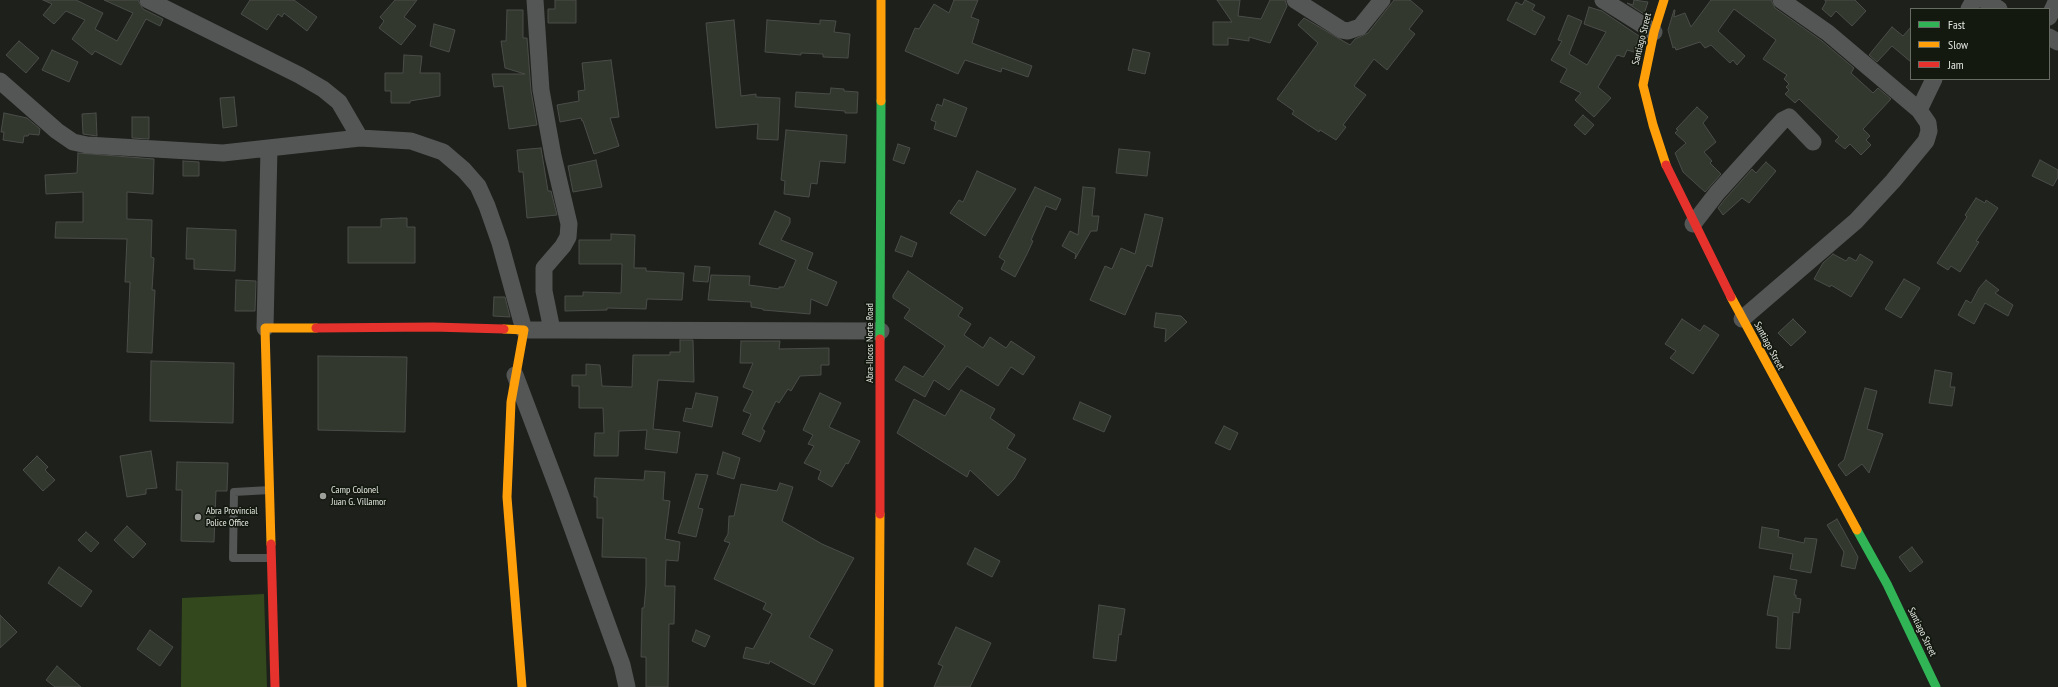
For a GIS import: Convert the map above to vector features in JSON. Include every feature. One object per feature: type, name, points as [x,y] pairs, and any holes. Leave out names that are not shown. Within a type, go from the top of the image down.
[{"type":"street","points":[[148,0],[299,75],[323,89],[340,102],[360,138]]},
{"type":"street","points":[[535,0],[541,90],[569,224],[568,237],[563,246],[544,268],[544,291],[552,330]]},
{"type":"street","name":"Abra-Ilocos Norte Road","points":[[879,687],[881,0]]},
{"type":"street","points":[[1296,0],[1342,30],[1348,31],[1360,27],[1382,0]]},
{"type":"street","points":[[1603,0],[1654,32]]},
{"type":"street","name":"Santiago Street","points":[[1664,0],[1654,32],[1643,85],[1653,126],[1668,170],[1742,319],[1887,584],[1936,687]]},
{"type":"street","points":[[1742,319],[1856,221],[1893,181],[1926,140],[1930,131],[1928,123],[1919,110],[1828,32],[1780,0]]},
{"type":"street","points":[[1984,0],[1997,8]]},
{"type":"street","points":[[2050,15],[2057,0]]},
{"type":"street","points":[[1919,110],[1934,80]]},
{"type":"street","points":[[0,81],[73,142],[87,145],[194,153],[223,153],[360,138],[411,141],[443,152],[464,170],[478,186],[500,243],[524,330],[511,402],[507,497],[522,687]]},
{"type":"street","points":[[1694,224],[1717,193],[1783,120],[1789,117],[1813,142]]},
{"type":"street","points":[[268,148],[265,328],[275,687]]},
{"type":"street","points":[[265,328],[881,331]]},
{"type":"street","points":[[515,374],[619,657],[627,687]]},
{"type":"lane","points":[[270,490],[234,492],[233,558],[272,558]]},
{"type":"green space","points":[[264,594],[267,687],[181,687],[182,598]]},
{"type":"building","points":[[43,0],[76,0],[103,13],[95,29],[117,41],[133,13],[104,0],[138,0],[143,9],[163,19],[160,26],[146,19],[121,65],[95,51],[92,55],[72,39],[85,20],[66,11],[54,24],[43,15],[52,4]]},
{"type":"building","points":[[250,0],[294,0],[317,17],[307,31],[284,13],[282,17],[278,14],[267,30],[241,14]]},
{"type":"building","points":[[395,0],[417,0],[404,17],[416,26],[401,45],[379,28],[384,21],[380,17]]},
{"type":"building","points":[[555,0],[576,0],[576,23],[548,23],[548,9],[555,9]]},
{"type":"building","points":[[954,0],[978,0],[971,17],[979,20],[972,43],[1032,66],[1028,77],[1002,68],[1001,72],[965,60],[958,74],[905,51],[915,28],[919,29],[934,4],[949,13]]},
{"type":"building","points":[[1217,0],[1240,0],[1238,16],[1261,19],[1270,0],[1285,0],[1287,6],[1270,43],[1249,37],[1249,41],[1228,38],[1228,45],[1213,45],[1213,22],[1232,22]]},
{"type":"building","points":[[1394,0],[1410,0],[1423,11],[1409,29],[1415,34],[1387,70],[1374,59],[1354,86],[1366,95],[1343,125],[1346,127],[1336,140],[1320,130],[1319,132],[1292,114],[1294,111],[1277,99],[1318,43],[1298,25],[1304,18],[1350,45],[1355,39],[1368,33]]},
{"type":"building","points":[[1525,0],[1535,5],[1532,10],[1545,17],[1535,35],[1507,20],[1516,2],[1522,5]]},
{"type":"building","points":[[1634,0],[1648,2],[1644,14],[1627,3],[1633,5]]},
{"type":"building","points":[[1711,0],[1771,0],[1775,8],[1822,41],[1854,68],[1851,73],[1873,93],[1878,88],[1891,99],[1863,129],[1870,136],[1866,140],[1871,145],[1861,155],[1850,144],[1845,149],[1835,141],[1839,137],[1799,99],[1795,103],[1785,94],[1789,90],[1786,87],[1789,84],[1784,79],[1787,75],[1763,59],[1776,40],[1734,9],[1718,31],[1745,56],[1737,65],[1733,60],[1730,63],[1711,45],[1705,48],[1700,42],[1676,50],[1675,47],[1673,48],[1668,30],[1674,10],[1674,17],[1685,13],[1691,27]]},
{"type":"building","points":[[1825,0],[1855,0],[1866,11],[1852,26],[1836,11],[1831,17],[1822,9],[1826,2]]},
{"type":"building","points":[[1589,7],[1602,11],[1639,36],[1634,52],[1627,50],[1624,57],[1617,55],[1598,87],[1611,98],[1594,117],[1575,100],[1581,93],[1560,82],[1567,69],[1551,60],[1562,41],[1558,40],[1568,15],[1582,21],[1569,54],[1587,65],[1606,32],[1584,24]]},
{"type":"building","points":[[507,10],[523,10],[523,38],[527,38],[531,91],[537,125],[509,129],[503,86],[494,87],[492,74],[525,74],[505,68],[501,41],[506,41]]},
{"type":"building","points":[[734,20],[741,96],[756,94],[756,97],[780,98],[778,140],[757,139],[758,124],[716,128],[706,23]]},
{"type":"building","points":[[767,20],[820,24],[820,20],[836,21],[834,32],[850,34],[848,58],[823,57],[823,54],[801,53],[801,55],[765,52]]},
{"type":"building","points":[[434,24],[455,30],[449,52],[430,46]]},
{"type":"building","points":[[1892,27],[1903,36],[1910,28],[1910,61],[1892,46],[1877,62],[1869,55]]},
{"type":"building","points":[[19,41],[39,58],[26,73],[6,55]]},
{"type":"building","points":[[1133,49],[1150,53],[1145,74],[1128,70]]},
{"type":"building","points":[[52,50],[78,62],[69,82],[42,70]]},
{"type":"building","points":[[404,55],[422,56],[420,73],[440,73],[440,96],[410,101],[410,103],[391,103],[391,91],[385,91],[385,73],[403,73]]},
{"type":"building","points":[[611,60],[619,117],[610,118],[619,146],[594,154],[581,118],[560,122],[557,105],[579,101],[578,91],[585,90],[582,63]]},
{"type":"building","points":[[831,88],[858,92],[857,113],[795,107],[796,92],[830,94]]},
{"type":"building","points":[[234,97],[237,126],[223,128],[220,98]]},
{"type":"building","points":[[944,99],[967,108],[956,137],[934,129],[936,122],[931,120],[937,104],[942,106]]},
{"type":"building","points":[[1697,107],[1708,117],[1703,123],[1716,142],[1704,152],[1712,161],[1710,163],[1721,174],[1705,192],[1683,172],[1675,153],[1686,143],[1675,133],[1678,130],[1676,129]]},
{"type":"building","points":[[4,113],[27,118],[40,129],[39,135],[29,134],[28,136],[24,136],[23,143],[3,140],[4,132],[1,132]]},
{"type":"building","points":[[96,113],[97,136],[83,134],[82,114]]},
{"type":"building","points":[[1583,115],[1594,125],[1585,135],[1574,125]]},
{"type":"building","points":[[132,117],[149,117],[149,139],[132,138]]},
{"type":"building","points":[[786,130],[847,135],[845,163],[820,161],[817,184],[811,183],[809,197],[784,194],[785,181],[781,180]]},
{"type":"building","points":[[898,144],[910,148],[904,164],[893,160]]},
{"type":"building","points":[[541,148],[548,191],[551,191],[557,215],[527,218],[523,172],[519,172],[517,150]]},
{"type":"building","points":[[1119,149],[1150,152],[1147,176],[1116,173]]},
{"type":"building","points":[[78,153],[154,159],[153,194],[127,192],[127,219],[152,220],[151,257],[154,258],[152,290],[155,290],[152,353],[127,352],[130,282],[125,282],[127,239],[55,238],[56,222],[83,222],[83,192],[46,194],[45,175],[77,173]]},
{"type":"building","points":[[596,160],[602,187],[573,192],[568,166]]},
{"type":"building","points":[[2040,160],[2058,170],[2058,177],[2053,186],[2032,176]]},
{"type":"building","points":[[183,161],[199,162],[199,176],[183,176]]},
{"type":"building","points":[[1766,162],[1776,171],[1749,203],[1742,198],[1723,215],[1718,208],[1725,199],[1752,169],[1756,173]]},
{"type":"building","points":[[977,171],[1016,189],[985,236],[950,213],[959,200],[963,202]]},
{"type":"building","points":[[1035,187],[1061,199],[1056,210],[1046,206],[1031,240],[1033,241],[1015,277],[1001,269],[1005,261],[999,257]]},
{"type":"building","points":[[1083,187],[1095,188],[1092,216],[1099,216],[1097,231],[1091,231],[1075,259],[1076,254],[1062,246],[1070,231],[1078,235]]},
{"type":"building","points":[[1976,198],[1985,203],[1986,200],[1998,208],[1976,241],[1979,242],[1960,272],[1951,266],[1948,270],[1937,263],[1967,217],[1965,215]]},
{"type":"building","points":[[775,211],[790,218],[790,223],[781,240],[813,253],[807,269],[837,282],[827,306],[811,299],[810,314],[763,310],[751,307],[751,302],[708,300],[711,275],[750,276],[749,285],[779,289],[779,287],[784,287],[796,260],[759,244]]},
{"type":"building","points":[[1145,214],[1163,218],[1152,267],[1147,265],[1125,315],[1090,300],[1105,266],[1112,269],[1121,248],[1135,254]]},
{"type":"building","points":[[407,218],[407,227],[415,227],[415,263],[348,263],[348,227],[381,227],[381,219]]},
{"type":"building","points":[[187,228],[236,230],[235,271],[194,269],[194,259],[186,259]]},
{"type":"building","points":[[611,234],[635,235],[634,268],[646,268],[646,271],[684,273],[682,300],[647,299],[646,309],[607,308],[607,310],[565,311],[565,296],[583,296],[583,292],[621,293],[622,264],[579,264],[579,240],[611,240]]},
{"type":"building","points":[[901,236],[917,243],[912,257],[895,251]]},
{"type":"building","points":[[1833,254],[1846,261],[1849,257],[1856,261],[1860,254],[1873,262],[1851,297],[1831,285],[1830,287],[1814,279],[1823,263]]},
{"type":"building","points":[[695,266],[710,267],[708,282],[693,281]]},
{"type":"building","points":[[908,271],[963,308],[958,316],[971,324],[964,335],[983,348],[990,337],[1006,348],[1011,341],[1035,357],[1023,375],[1011,367],[998,386],[967,366],[949,390],[934,380],[925,397],[895,380],[904,366],[923,377],[945,346],[904,318],[910,309],[893,298],[893,295]]},
{"type":"building","points":[[1904,279],[1920,288],[1901,318],[1885,309]]},
{"type":"building","points":[[236,280],[256,281],[255,311],[235,311]]},
{"type":"building","points":[[1986,280],[1999,290],[1995,293],[2013,305],[2008,316],[1985,303],[1974,324],[1958,315],[1966,300],[1971,303],[1979,288]]},
{"type":"building","points":[[494,297],[505,297],[510,317],[493,316]]},
{"type":"building","points":[[1156,313],[1181,316],[1187,322],[1165,342],[1166,329],[1154,327]]},
{"type":"building","points":[[1682,319],[1700,331],[1704,325],[1719,335],[1693,374],[1670,358],[1676,351],[1665,344]]},
{"type":"building","points":[[1793,319],[1806,332],[1791,346],[1778,333]]},
{"type":"building","points":[[680,340],[693,340],[694,382],[658,380],[653,429],[680,432],[677,453],[645,449],[647,430],[619,431],[618,456],[594,456],[595,433],[604,433],[603,408],[579,408],[579,386],[572,386],[572,375],[586,375],[586,364],[600,365],[602,386],[632,387],[633,355],[670,355],[670,352],[680,352]]},
{"type":"building","points":[[741,341],[780,341],[779,349],[829,348],[829,365],[821,365],[821,375],[800,376],[791,391],[788,389],[779,403],[776,401],[762,429],[765,431],[760,442],[742,434],[751,414],[743,411],[753,391],[743,387],[753,363],[740,363]]},
{"type":"building","points":[[318,356],[407,357],[405,432],[318,430]]},
{"type":"building","points":[[151,361],[234,363],[233,423],[150,421]]},
{"type":"building","points":[[1935,370],[1952,373],[1950,387],[1955,387],[1952,406],[1929,403]]},
{"type":"building","points":[[1865,388],[1877,391],[1867,429],[1883,434],[1869,473],[1862,464],[1846,476],[1838,465],[1844,460]]},
{"type":"building","points":[[961,390],[995,409],[990,418],[1015,435],[1007,448],[1026,459],[1014,479],[998,496],[970,470],[967,477],[897,433],[914,399],[945,416]]},
{"type":"building","points":[[696,393],[718,397],[712,427],[683,421],[686,408],[692,409]]},
{"type":"building","points":[[820,393],[841,403],[829,427],[860,441],[848,464],[846,463],[832,487],[818,479],[821,471],[804,463],[814,446],[808,444],[813,435],[803,430]]},
{"type":"building","points":[[1080,402],[1111,416],[1104,432],[1073,419]]},
{"type":"building","points":[[1224,426],[1238,433],[1230,450],[1215,443]]},
{"type":"building","points":[[151,451],[157,488],[146,489],[146,494],[127,497],[120,456]]},
{"type":"building","points":[[723,452],[740,458],[734,479],[717,474]]},
{"type":"building","points":[[37,456],[48,467],[45,470],[55,480],[43,491],[23,470]]},
{"type":"building","points":[[177,462],[228,463],[227,491],[216,491],[214,542],[181,541],[182,490],[176,490]]},
{"type":"building","points":[[645,471],[665,472],[663,500],[670,501],[665,539],[680,542],[678,561],[666,560],[665,586],[675,586],[674,624],[669,624],[668,687],[646,687],[646,657],[641,657],[642,608],[644,608],[646,586],[646,558],[602,557],[603,518],[597,518],[597,497],[594,497],[595,478],[644,480]]},
{"type":"building","points":[[696,474],[708,475],[698,508],[703,509],[696,537],[678,533]]},
{"type":"building","points":[[780,483],[793,487],[782,521],[822,544],[854,558],[809,637],[833,650],[814,685],[770,661],[769,664],[743,658],[746,647],[753,649],[772,614],[763,609],[766,603],[714,579],[730,543],[724,541],[728,534],[729,516],[734,516],[741,484],[777,491]]},
{"type":"building","points":[[1837,519],[1858,557],[1855,569],[1841,566],[1844,552],[1827,525]]},
{"type":"building","points":[[127,526],[146,544],[133,558],[114,540]]},
{"type":"building","points":[[1762,527],[1779,530],[1778,537],[1804,543],[1805,538],[1817,539],[1811,573],[1790,569],[1793,554],[1759,548]]},
{"type":"building","points":[[86,532],[99,543],[91,552],[78,540]]},
{"type":"building","points":[[1912,547],[1923,562],[1910,572],[1899,557]]},
{"type":"building","points":[[975,548],[1000,561],[992,577],[967,564]]},
{"type":"building","points":[[59,567],[92,591],[81,607],[48,583]]},
{"type":"building","points":[[1774,576],[1797,580],[1794,595],[1796,595],[1796,598],[1801,599],[1799,613],[1793,612],[1790,649],[1776,648],[1778,617],[1767,615]]},
{"type":"building","points":[[1099,605],[1125,609],[1121,635],[1119,634],[1116,661],[1093,658]]},
{"type":"building","points":[[0,615],[17,632],[0,648]]},
{"type":"building","points":[[956,627],[991,643],[970,687],[934,687],[943,666],[938,664]]},
{"type":"building","points":[[150,630],[173,647],[160,666],[137,649]]},
{"type":"building","points":[[696,630],[710,636],[705,647],[692,641]]},
{"type":"building","points":[[57,666],[81,687],[55,687],[46,680]]},
{"type":"traffic: fast","points":[[880,339],[881,101]]},
{"type":"traffic: fast","points":[[1857,530],[1887,584],[1936,687]]},
{"type":"traffic: slow","points":[[881,0],[881,101]]},
{"type":"traffic: slow","points":[[1664,0],[1654,32],[1643,85],[1653,125],[1666,165]]},
{"type":"traffic: slow","points":[[1731,297],[1857,530]]},
{"type":"traffic: slow","points":[[271,544],[265,328],[316,328]]},
{"type":"traffic: slow","points":[[504,329],[524,330],[511,402],[507,497],[522,687]]},
{"type":"traffic: slow","points":[[879,687],[880,514]]},
{"type":"traffic: jam","points":[[1666,165],[1731,297]]},
{"type":"traffic: jam","points":[[316,328],[433,327],[504,329]]},
{"type":"traffic: jam","points":[[880,339],[880,514]]},
{"type":"traffic: jam","points":[[271,544],[275,687]]},
{"type":"place","name":"Camp Colonel Juan G. Villamor","points":[[323,496]]},
{"type":"place","name":"Abra Provincial Police Office","points":[[198,517]]}]
